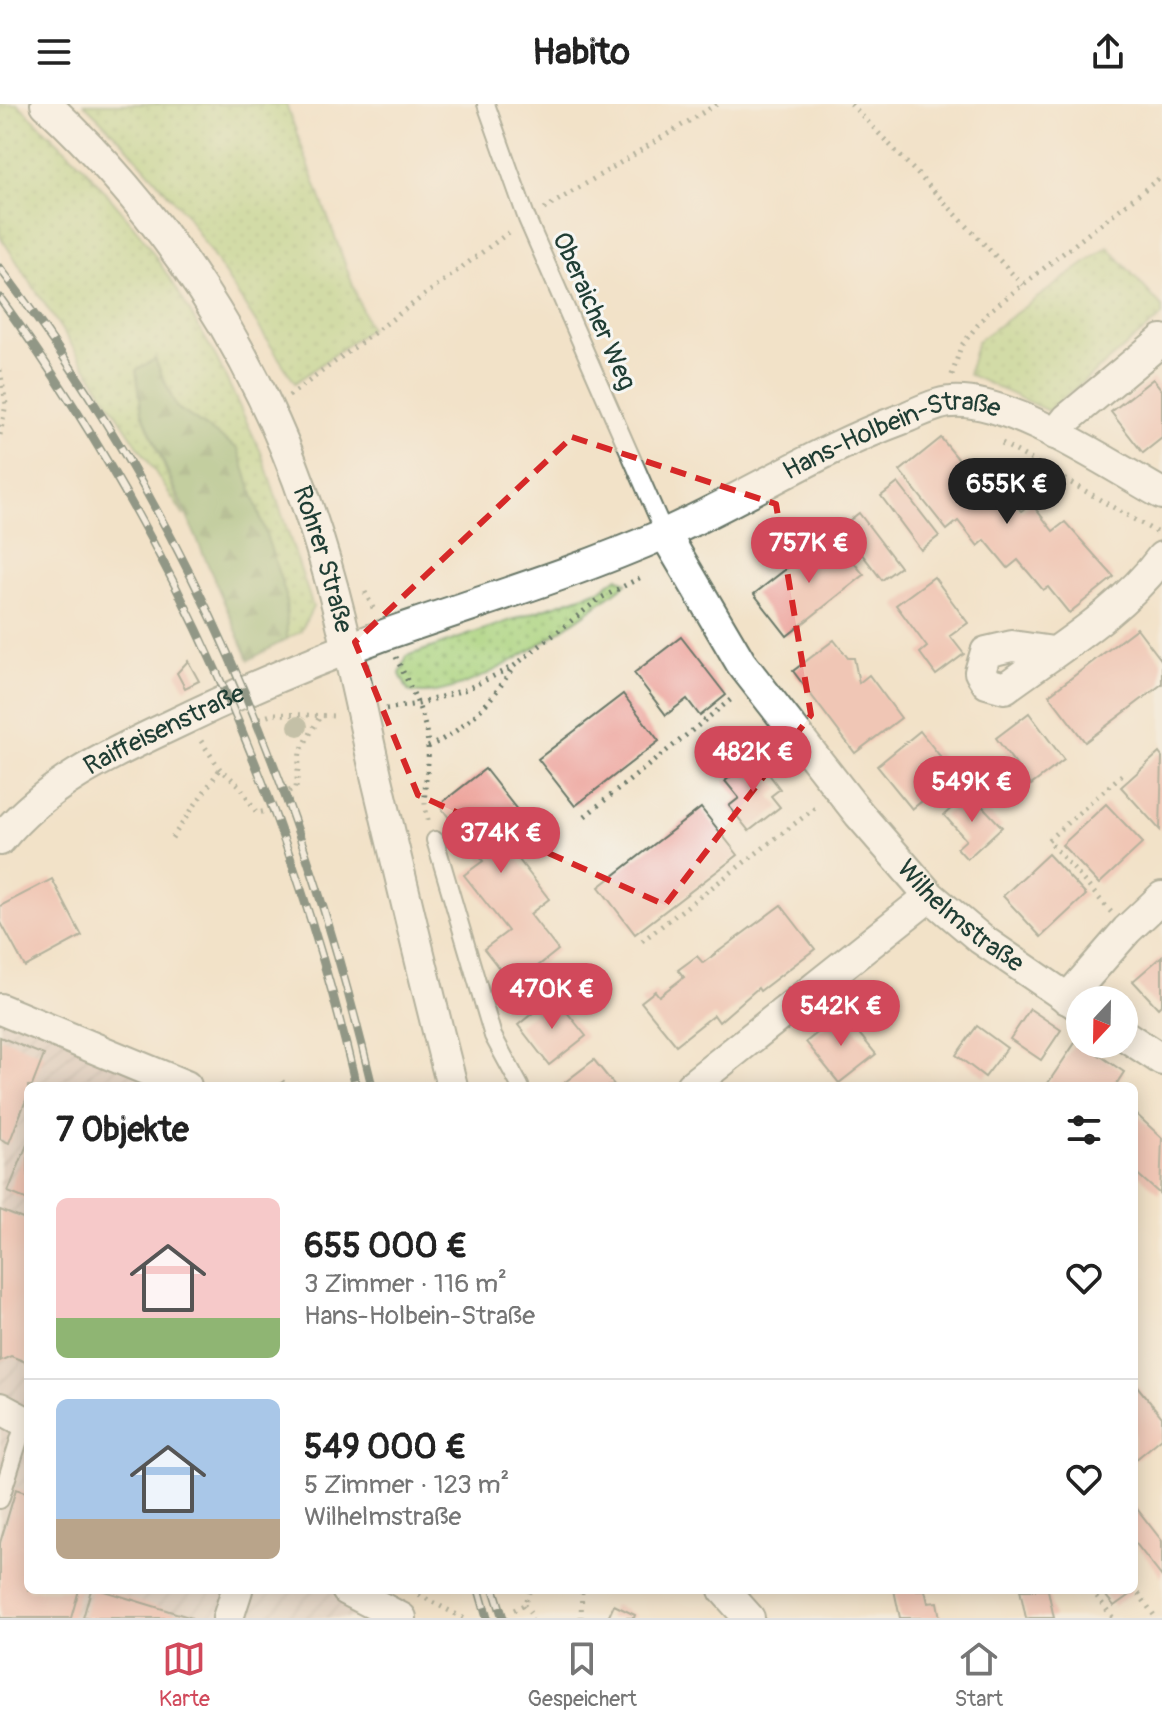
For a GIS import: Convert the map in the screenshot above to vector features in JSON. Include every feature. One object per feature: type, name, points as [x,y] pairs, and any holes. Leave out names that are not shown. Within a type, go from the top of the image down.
[{"type":"street","name":"Rohrer Straße","points":[[46,104],[132,191],[172,242],[231,337],[269,411],[309,509],[348,649],[451,1082]]},
{"type":"street","points":[[1055,434],[1067,419],[1162,340]]},
{"type":"street","name":"Hans-Holbein-Straße","points":[[348,649],[556,577],[672,546],[877,428],[948,402],[975,403],[1001,410],[1055,434],[1162,494]]},
{"type":"street","name":"Wilhelmstraße","points":[[672,546],[754,681],[930,896],[981,939],[1066,998]]},
{"type":"street","points":[[1053,652],[1145,581],[1162,557]]},
{"type":"street","name":"Raiffeisenstraße","points":[[0,840],[26,812],[66,780],[113,753],[212,705],[348,649]]},
{"type":"street","points":[[696,1082],[930,896]]},
{"type":"street","points":[[1086,986],[1127,930],[1162,897]]},
{"type":"street","points":[[0,1009],[176,1082]]},
{"type":"street","points":[[1138,1044],[1162,1060]]},
{"type":"street","points":[[228,1618],[236,1594]]},
{"type":"street","points":[[362,1594],[408,1606]]},
{"type":"street","points":[[728,1594],[749,1618]]},
{"type":"lane","name":"Oberaicher Weg","points":[[486,104],[527,219],[672,546]]},
{"type":"lane","points":[[435,840],[493,1036],[518,1082]]},
{"type":"lane","points":[[0,1500],[18,1417]]},
{"type":"path","points":[[269,411],[527,219],[717,104]]},
{"type":"path","points":[[851,104],[1023,285]]},
{"type":"path","points":[[948,402],[955,359],[969,332],[1023,285],[1162,176]]},
{"type":"path","points":[[0,370],[6,404],[0,435]]},
{"type":"path","points":[[988,434],[1162,536]]},
{"type":"path","points":[[244,724],[274,714],[320,717],[362,713],[418,704],[467,689],[514,666],[672,546]]},
{"type":"path","points":[[387,635],[418,704],[428,747],[422,792],[435,840]]},
{"type":"path","points":[[428,747],[478,715],[493,699],[514,666]]},
{"type":"path","points":[[585,816],[754,681]]},
{"type":"path","points":[[289,791],[296,788],[304,739],[320,717]]},
{"type":"path","points":[[186,747],[215,734]]},
{"type":"path","points":[[200,740],[220,769],[240,786],[257,813],[267,811]]},
{"type":"path","points":[[172,838],[220,769]]},
{"type":"path","points":[[1125,772],[1048,840],[1127,930]]},
{"type":"path","points":[[642,941],[840,789]]},
{"type":"path","points":[[1138,1593],[1156,1618]]},
{"type":"path","points":[[514,1610],[524,1605],[528,1594]]},
{"type":"path","points":[[581,1618],[582,1594]]},
{"type":"path","points":[[1095,1594],[1113,1618]]},
{"type":"path","points":[[524,1605],[534,1618]]},
{"type":"path","points":[[408,1606],[463,1618]]},
{"type":"highlighted area","points":[[572,437],[776,504],[811,715],[665,905],[418,795],[355,642]]},
{"type":"shaded area","points":[[0,1009],[176,1082],[24,1082],[24,1594],[355,1594],[401,1618],[0,1618]]},
{"type":"green space","points":[[0,104],[18,104],[85,168],[139,232],[217,359],[261,452],[313,607],[301,631],[287,639],[286,596],[238,449],[176,407],[155,359],[142,412],[184,516],[0,236]]},
{"type":"green space","points":[[84,104],[286,104],[369,329],[295,383],[185,213],[123,142]]},
{"type":"green space","points":[[1108,247],[1162,307],[1162,316],[1048,411],[968,374],[977,341]]},
{"type":"green space","points":[[155,359],[176,407],[238,449],[286,596],[287,639],[249,660],[142,412],[136,370]]},
{"type":"green space","points":[[618,577],[627,583],[521,656],[459,686],[431,693],[408,691],[400,674],[407,656],[602,589]]},
{"type":"building","points":[[1153,379],[1162,390],[1162,438],[1143,453],[1111,412]]},
{"type":"building","points":[[941,438],[963,465],[967,462],[993,493],[1001,486],[1021,511],[1031,503],[1053,531],[1065,522],[1114,577],[1069,613],[1048,587],[1043,590],[1018,560],[1008,568],[985,540],[978,546],[958,521],[947,530],[900,471]]},
{"type":"building","points":[[898,483],[939,536],[921,550],[881,496]]},
{"type":"building","points":[[859,513],[900,567],[882,580],[841,527]]},
{"type":"building","points":[[831,534],[864,575],[787,636],[754,594]]},
{"type":"building","points":[[934,577],[968,623],[950,636],[964,654],[936,675],[920,653],[927,647],[896,605]]},
{"type":"building","points":[[1137,628],[1162,661],[1162,684],[1085,742],[1049,695]]},
{"type":"building","points":[[681,637],[726,695],[700,716],[687,699],[666,715],[634,673]]},
{"type":"building","points":[[834,640],[848,658],[854,658],[859,683],[869,675],[901,718],[855,753],[793,671]]},
{"type":"building","points":[[188,661],[199,681],[185,688],[177,673]]},
{"type":"building","points":[[623,694],[659,741],[575,806],[538,759]]},
{"type":"building","points":[[1029,713],[1064,760],[1031,785],[996,738]]},
{"type":"building","points":[[920,731],[955,775],[912,809],[877,766]]},
{"type":"building","points":[[1159,753],[1162,757],[1160,830],[1121,787]]},
{"type":"building","points":[[756,757],[780,789],[771,796],[780,807],[749,831],[729,806],[739,798],[725,781]]},
{"type":"building","points":[[485,769],[529,825],[506,843],[549,899],[530,914],[558,950],[513,986],[484,949],[508,931],[464,875],[483,861],[439,805]]},
{"type":"building","points":[[969,792],[1002,827],[967,859],[957,848],[966,840],[944,815]]},
{"type":"building","points":[[1106,804],[1143,843],[1099,884],[1062,845]]},
{"type":"building","points":[[701,808],[738,855],[635,934],[599,887]]},
{"type":"building","points":[[1048,854],[1086,895],[1041,937],[1003,896]]},
{"type":"building","points":[[52,879],[82,936],[25,967],[0,921],[0,906]]},
{"type":"building","points":[[781,905],[815,949],[760,991],[758,988],[719,1022],[714,1015],[676,1045],[641,1002],[655,991],[659,996],[684,977],[678,970],[697,956],[703,963]]},
{"type":"building","points":[[1162,956],[1162,1004],[1158,1008],[1133,981]]},
{"type":"building","points":[[554,996],[586,1036],[549,1065],[518,1025]]},
{"type":"building","points":[[1030,1009],[1061,1030],[1041,1060],[1010,1039]]},
{"type":"building","points":[[842,1013],[876,1054],[838,1082],[806,1042]]},
{"type":"building","points":[[977,1026],[1007,1048],[985,1077],[956,1055]]},
{"type":"building","points":[[0,1037],[44,1055],[34,1082],[24,1082],[24,1105],[9,1143],[0,1139]]},
{"type":"building","points":[[1066,1056],[1103,1058],[1124,1072],[1118,1082],[1049,1082]]},
{"type":"building","points":[[594,1060],[612,1082],[565,1082]]},
{"type":"building","points":[[1138,1116],[1162,1138],[1160,1194],[1138,1175]]},
{"type":"building","points":[[24,1152],[24,1198],[8,1192]]},
{"type":"building","points":[[0,1210],[24,1219],[24,1361],[11,1356],[0,1361]]},
{"type":"building","points":[[1138,1387],[1162,1417],[1162,1438],[1138,1458]]},
{"type":"building","points":[[16,1489],[24,1492],[24,1594],[78,1594],[71,1618],[0,1618],[0,1543]]},
{"type":"building","points":[[1138,1510],[1162,1541],[1162,1577],[1138,1546]]},
{"type":"building","points":[[90,1594],[114,1594],[192,1618],[83,1618]]},
{"type":"building","points":[[895,1594],[926,1594],[928,1603],[937,1602],[940,1618],[900,1618]]},
{"type":"building","points":[[1021,1594],[1049,1594],[1054,1618],[1026,1618]]},
{"type":"building","points":[[1104,1594],[1131,1594],[1114,1606]]},
{"type":"building","points":[[614,1605],[635,1615],[634,1618],[608,1618]]},
{"type":"railway","points":[[0,268],[66,361],[127,457],[181,556],[229,657],[272,761],[310,867],[371,1082]]},
{"type":"railway","points":[[0,298],[62,388],[118,481],[170,576],[217,674],[297,876],[329,980],[355,1082]]},
{"type":"railway","points":[[480,1594],[487,1618]]},
{"type":"railway","points":[[495,1594],[503,1618]]}]
